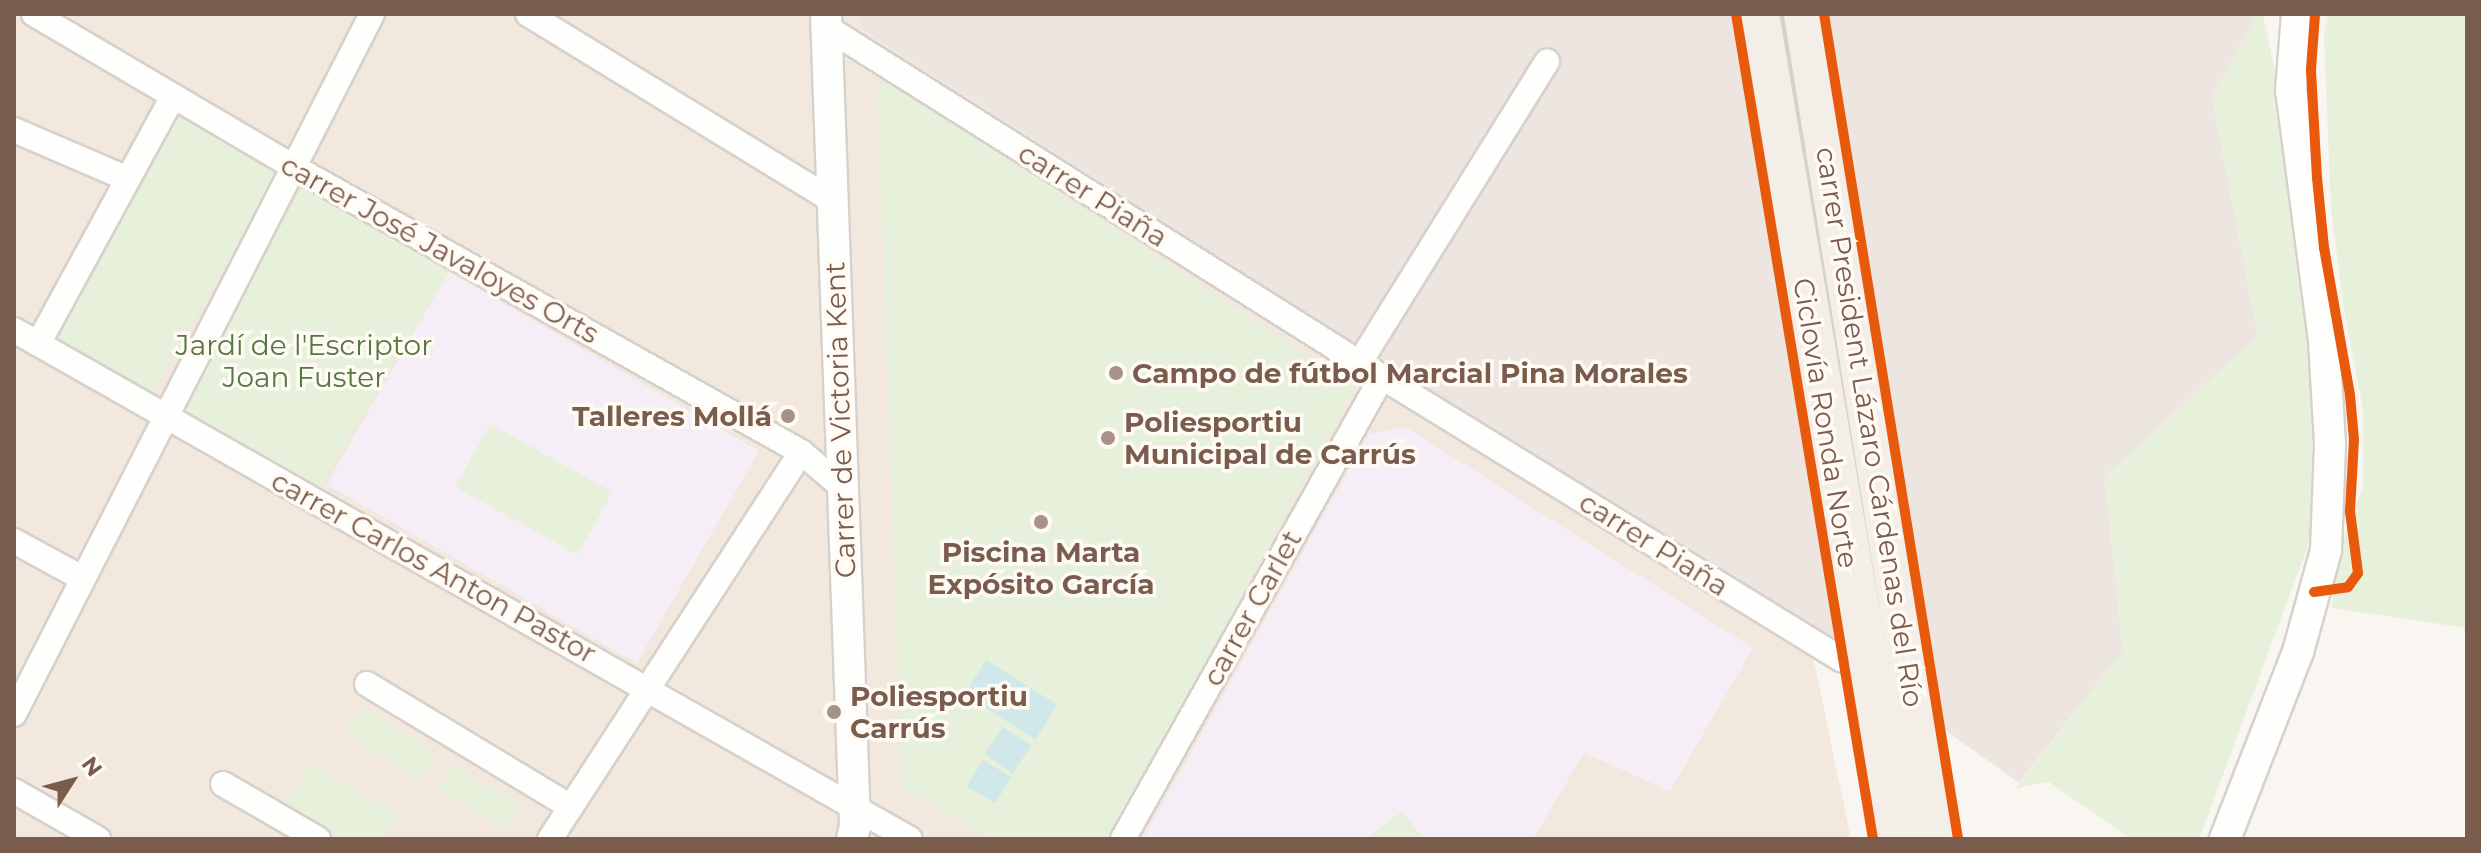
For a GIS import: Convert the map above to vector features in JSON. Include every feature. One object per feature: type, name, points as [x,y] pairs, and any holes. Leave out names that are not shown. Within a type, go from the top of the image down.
[{"type":"main road","name":"carrer President Lázaro Cárdenas del Río","points":[[1759,14],[1898,839]]},
{"type":"main road","name":"carrer President Lázaro Cárdenas del Río","points":[[1804,14],[1937,839]]},
{"type":"street","name":"carrer José Javaloyes Orts","points":[[34,14],[292,166],[801,452],[842,487]]},
{"type":"street","points":[[14,714],[372,14]]},
{"type":"street","points":[[528,14],[832,200]]},
{"type":"street","points":[[2225,839],[2298,652],[2326,550],[2330,444],[2324,340],[2291,91],[2297,14]]},
{"type":"street","name":"Carrer de Victoria Kent","points":[[826,20],[856,827]]},
{"type":"street","name":"carrer Piaña","points":[[826,20],[1382,377],[1841,659],[1869,668]]},
{"type":"street","points":[[1360,362],[1547,61]]},
{"type":"street","points":[[38,344],[173,96]]},
{"type":"street","points":[[14,130],[128,179]]},
{"type":"street","name":"carrer Carlos Anton Pastor","points":[[14,330],[648,688],[856,827],[910,839]]},
{"type":"street","name":"carrer Carlet","points":[[1123,839],[1382,377]]},
{"type":"street","points":[[550,839],[801,452]]},
{"type":"street","points":[[14,541],[82,578]]},
{"type":"street","points":[[367,684],[571,807]]},
{"type":"street","points":[[223,784],[318,839]]},
{"type":"street","points":[[14,791],[98,839]]},
{"type":"shaded area","points":[[14,14],[859,14],[860,29],[1808,632],[1851,839],[14,839]]},
{"type":"shaded area","points":[[859,14],[2258,14],[2212,97],[2258,336],[2105,477],[2123,651],[2019,783],[1808,632],[860,29]]},
{"type":"shaded area","points":[[449,272],[759,451],[637,663],[326,484]]},
{"type":"shaded area","points":[[1406,427],[1753,648],[1670,791],[1584,753],[1533,839],[1143,839],[1369,434]]},
{"type":"green space","points":[[2258,14],[2263,14],[2313,256],[2312,535],[2199,839],[2131,839],[2049,782],[2016,788],[2123,651],[2105,477],[2258,336],[2212,97]]},
{"type":"green space","points":[[2329,14],[2467,14],[2467,628],[2332,608],[2334,564],[2363,487],[2363,409],[2343,304],[2331,208],[2324,35]]},
{"type":"green space","name":"Poliesportiu Municipal de Carrús","points":[[887,80],[1355,386],[1108,839],[991,839],[902,788],[877,85]]},
{"type":"green space","points":[[177,111],[280,170],[150,396],[47,336]]},
{"type":"green space","name":"Jardí de l'Escriptor Joan Fuster","points":[[304,185],[449,272],[317,491],[172,404]]},
{"type":"green space","points":[[490,424],[612,492],[578,555],[455,487]]},
{"type":"green space","points":[[361,707],[436,754],[419,780],[345,733]]},
{"type":"green space","points":[[310,764],[398,814],[384,839],[346,839],[286,806]]},
{"type":"green space","points":[[453,765],[521,804],[507,830],[438,790]]},
{"type":"green space","points":[[1402,811],[1424,839],[1366,839]]},
{"type":"water","points":[[986,660],[1057,705],[1036,739],[964,695]]},
{"type":"water","points":[[1003,727],[1031,746],[1013,773],[985,754]]},
{"type":"water","points":[[983,760],[1011,777],[995,804],[967,787]]},
{"type":"cycle path","name":"Ciclovía Ronda Norte","points":[[1736,14],[1873,839]]},
{"type":"cycle path","points":[[1824,14],[1958,839]]},
{"type":"cycle path","points":[[2314,592],[2348,587],[2358,573],[2350,511],[2354,440],[2350,395],[2324,248],[2317,178],[2311,69],[2315,14]]},
{"type":"place","name":"Campo de fútbol Marcial Pina Morales","points":[[1116,373]]},
{"type":"place","name":"Talleres Mollá","points":[[788,416]]},
{"type":"place","name":"Poliesportiu Municipal de Carrús","points":[[1108,438]]},
{"type":"place","name":"Piscina Marta Expósito García","points":[[1041,522]]},
{"type":"place","name":"Poliesportiu Carrús","points":[[834,712]]}]
